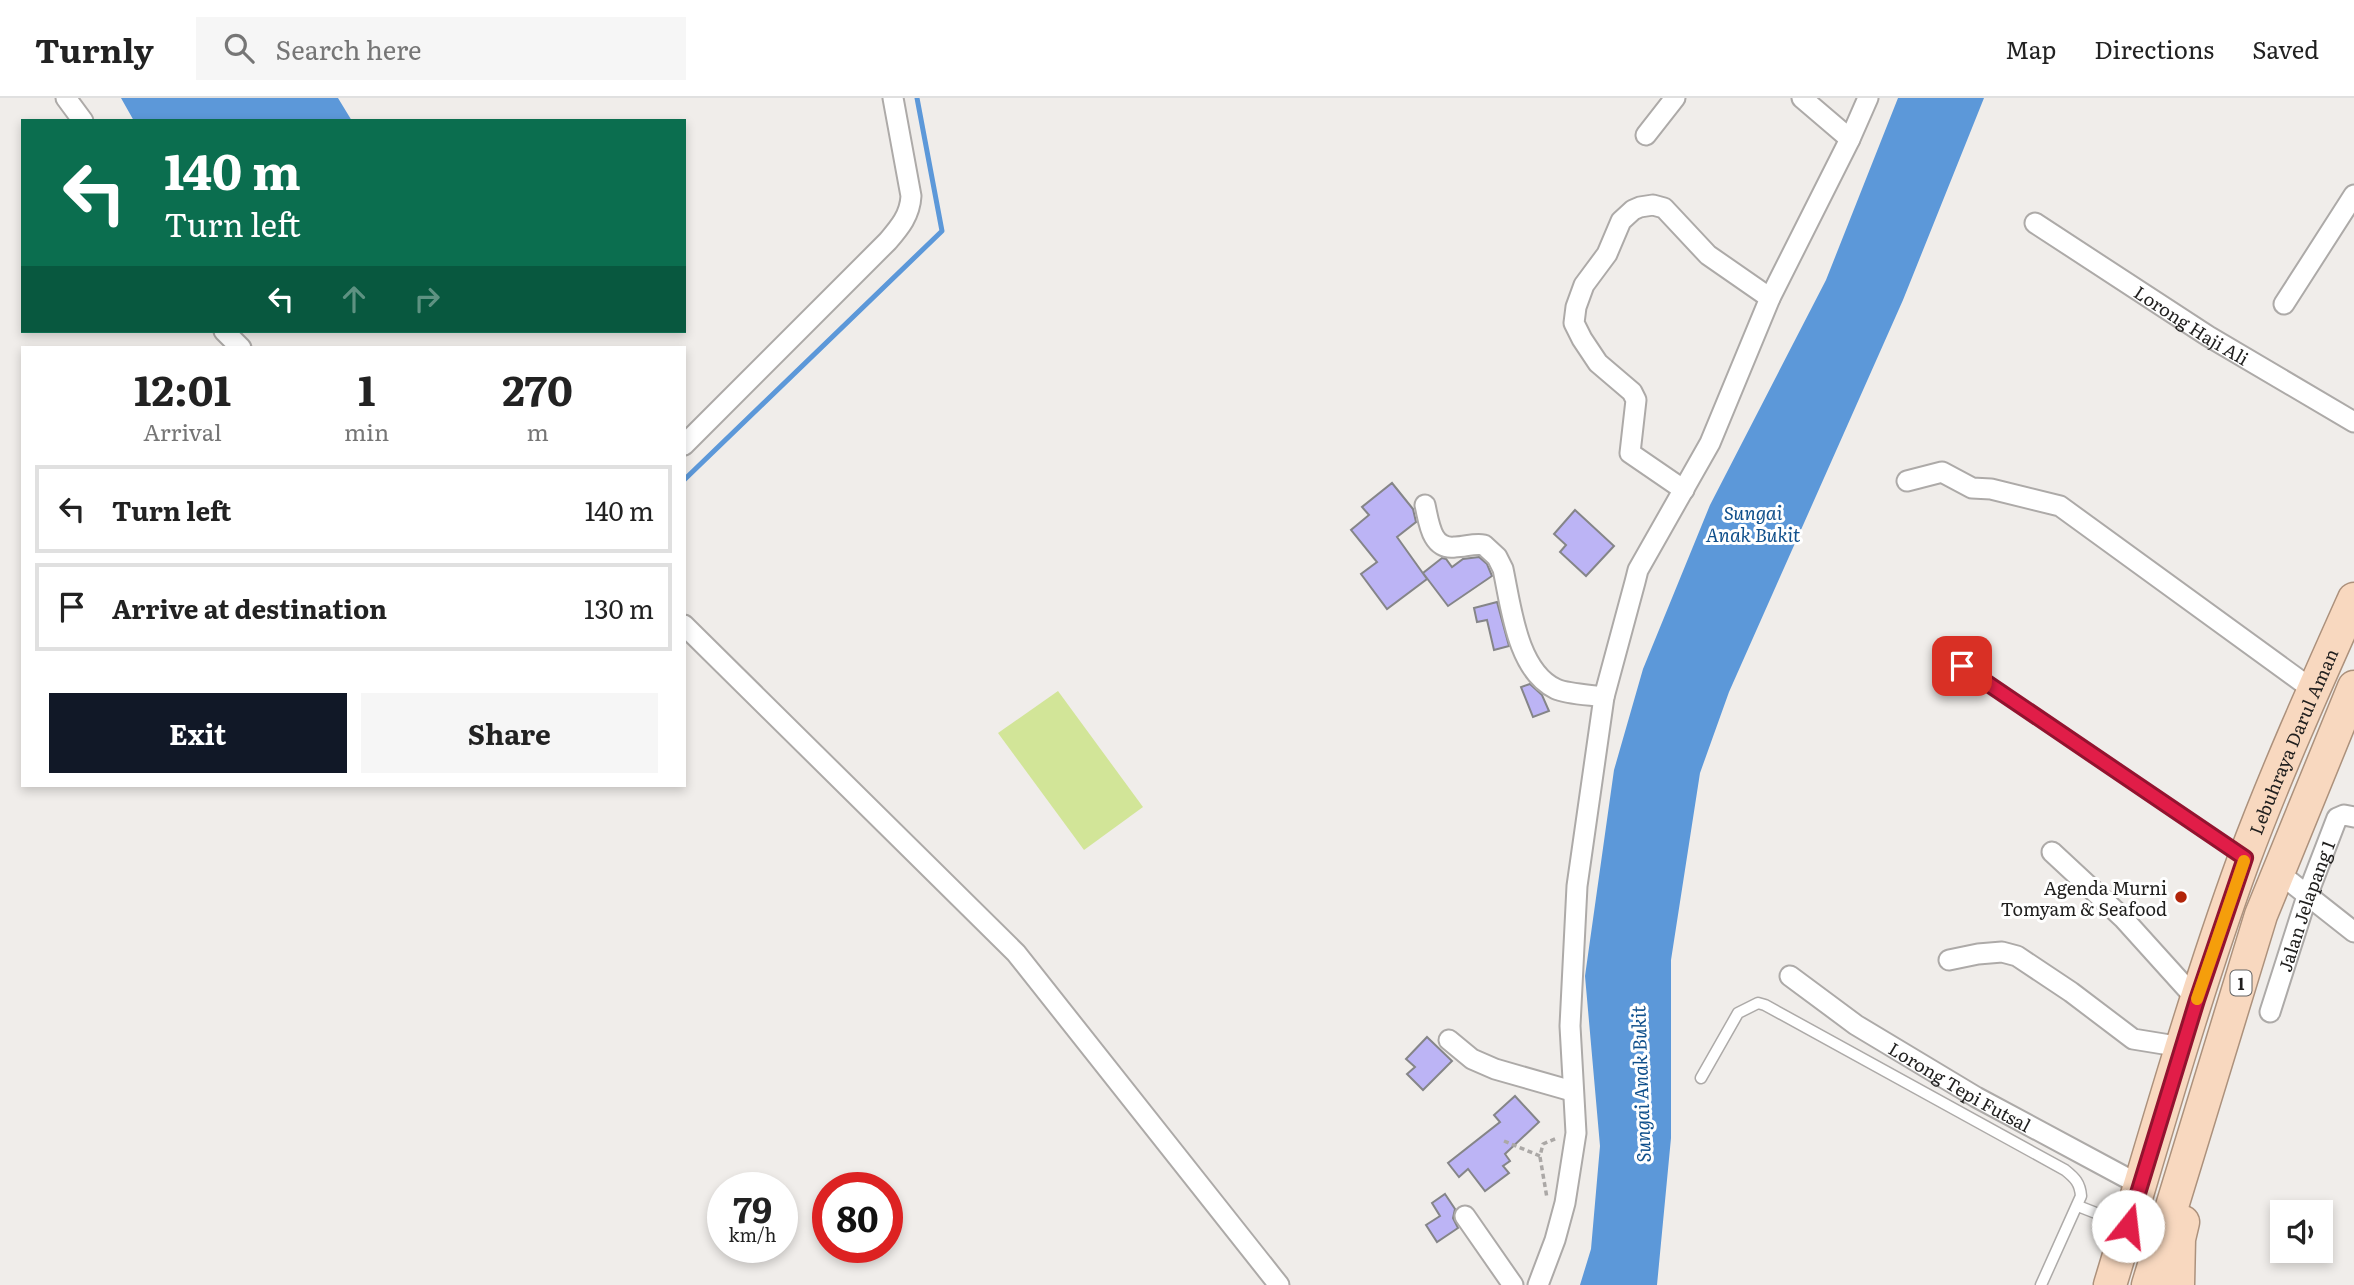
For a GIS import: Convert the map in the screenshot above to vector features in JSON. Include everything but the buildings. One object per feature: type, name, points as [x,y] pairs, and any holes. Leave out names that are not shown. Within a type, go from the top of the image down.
[{"type":"highway","name":"Lebuhraya Darul Aman","points":[[2110,1285],[2182,1047],[2245,858],[2313,690],[2354,599]]},
{"type":"highway","name":"Lebuhraya Darul Aman","points":[[2148,1285],[2262,915],[2354,687]]},
{"type":"highway","points":[[2178,1285],[2179,1239],[2262,915]]},
{"type":"street","points":[[66,98],[82,119]]},
{"type":"street","points":[[686,443],[904,222],[911,196],[892,98]]},
{"type":"street","points":[[1646,135],[1675,98]]},
{"type":"street","points":[[1802,98],[1850,139]]},
{"type":"street","points":[[1538,1285],[1565,1203],[1576,1133],[1570,1026],[1577,886],[1604,697],[1638,570],[1710,443],[1770,298],[1868,98]]},
{"type":"street","points":[[2284,304],[2354,195]]},
{"type":"street","points":[[1684,491],[1630,453],[1636,400],[1632,392],[1598,363],[1574,323],[1576,307],[1584,285],[1607,254],[1620,221],[1633,210],[1653,205],[1664,208],[1708,255],[1770,298]]},
{"type":"street","name":"Lorong Haji Ali","points":[[2035,223],[2208,336],[2354,422]]},
{"type":"street","points":[[226,333],[239,346]]},
{"type":"street","points":[[1907,481],[1942,472],[1972,488],[1991,489],[2060,506],[2313,690]]},
{"type":"street","points":[[1425,505],[1433,535],[1438,543],[1452,548],[1484,545],[1497,557],[1503,569],[1520,645],[1530,667],[1556,689],[1604,697]]},
{"type":"street","points":[[686,627],[1016,953],[1279,1285]]},
{"type":"street","name":"Jalan Jelapang 1","points":[[2270,1013],[2307,896],[2337,818],[2344,815],[2354,817]]},
{"type":"street","points":[[2052,852],[2123,918],[2197,1000]]},
{"type":"street","points":[[2278,872],[2354,932]]},
{"type":"street","points":[[1949,960],[2002,952],[2017,956],[2133,1038],[2182,1047]]},
{"type":"street","name":"Lorong Tepi Futsal","points":[[1790,976],[1856,1025],[1965,1090],[2125,1177],[2140,1182]]},
{"type":"street","points":[[1449,1040],[1472,1059],[1495,1069],[1572,1091]]},
{"type":"street","points":[[1465,1216],[1513,1285]]},
{"type":"lane","points":[[1945,654],[2245,858]]},
{"type":"lane","points":[[1700,1078],[1738,1013],[1758,1003],[1765,1004],[2065,1170],[2076,1179],[2081,1196],[2041,1285]]},
{"type":"lane","points":[[2078,1206],[2128,1226]]},
{"type":"path","points":[[1565,1203],[1547,1198],[1540,1156],[1547,1140],[1576,1133]]},
{"type":"path","points":[[1504,1140],[1540,1156]]},
{"type":"green space","points":[[1058,691],[1143,807],[1084,850],[998,733]]},
{"type":"water","points":[[121,98],[338,98],[351,119],[133,119]]},
{"type":"water","name":"Sungai Anak Bukit","points":[[1898,98],[1984,98],[1903,300],[1729,692],[1700,773],[1671,960],[1671,1138],[1657,1285],[1580,1285],[1591,1249],[1600,1146],[1585,976],[1614,770],[1643,669],[1710,505],[1826,280]]},
{"type":"waterway","points":[[686,478],[942,231],[917,98]]},
{"type":"slow traffic","points":[[2197,999],[2244,861]]},
{"type":"place","name":"Agenda Murni Tomyam & Seafood","points":[[2181,897]]},
{"type":"route","points":[[1962,666],[2245,858],[2197,1000],[2128,1226]]}]
